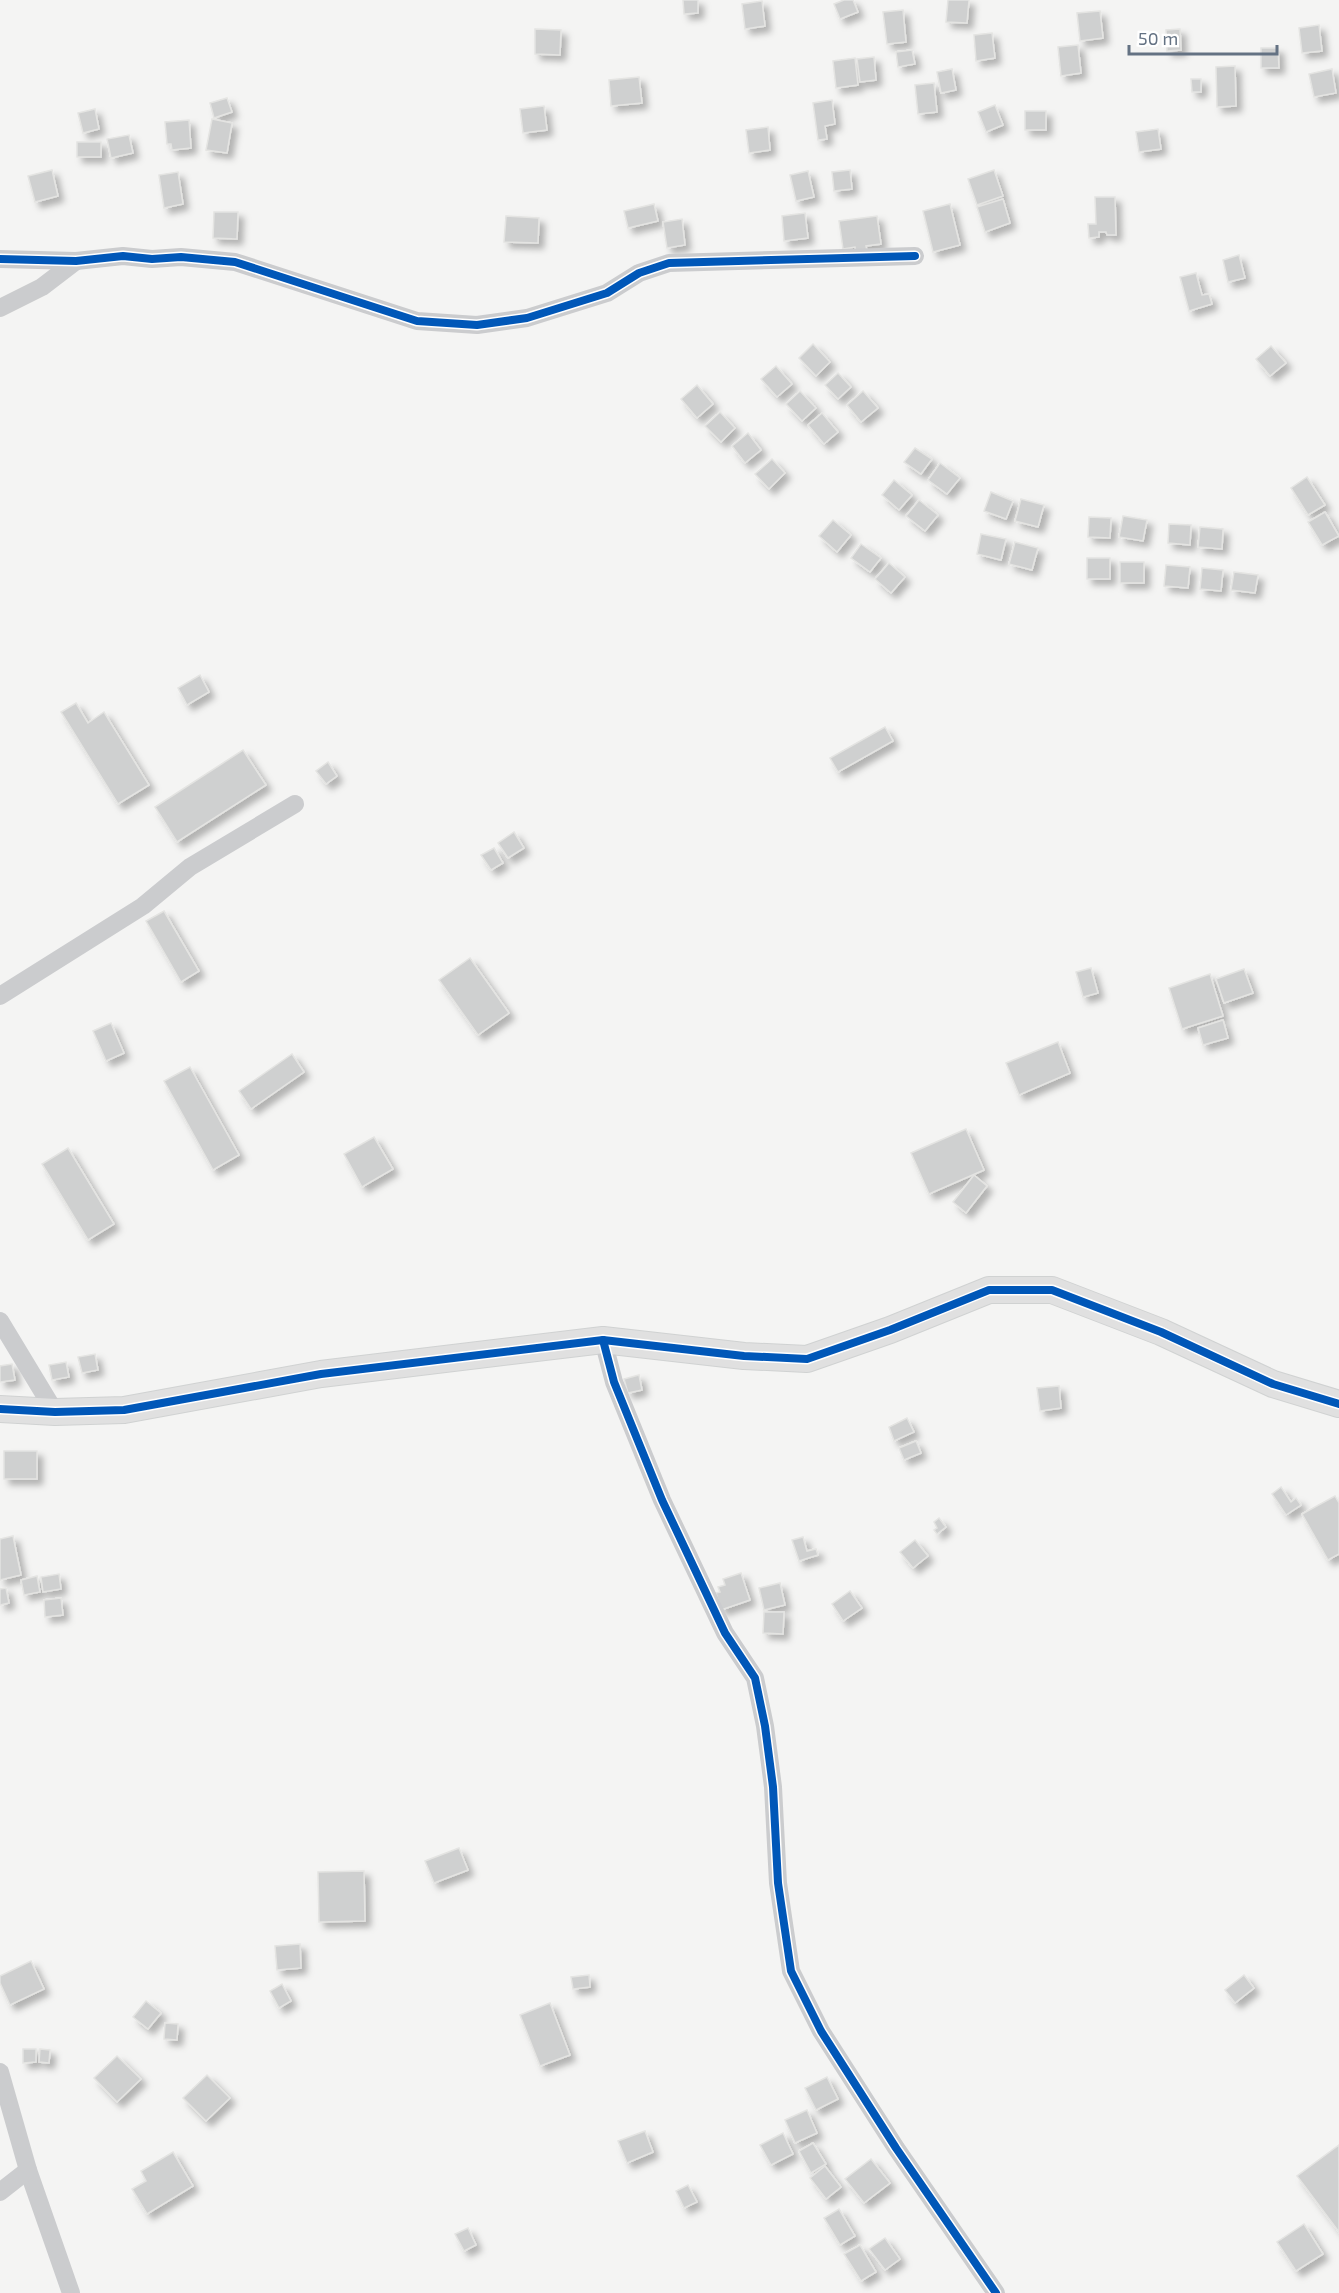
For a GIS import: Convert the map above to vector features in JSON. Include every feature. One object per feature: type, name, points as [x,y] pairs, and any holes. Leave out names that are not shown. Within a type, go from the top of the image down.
[{"type":"street","points":[[0,259],[76,261],[123,256],[152,259],[181,257],[235,262],[417,321],[477,325],[527,318],[607,293],[639,273],[669,263],[915,256]]},
{"type":"street","points":[[0,308],[42,286],[76,261]]},
{"type":"street","points":[[0,996],[142,906],[190,867],[295,804]]},
{"type":"street","points":[[0,1409],[54,1413],[124,1410],[321,1374],[603,1340],[744,1356],[807,1359],[890,1330],[989,1290],[1052,1290],[1161,1332],[1273,1384],[1339,1404]]},
{"type":"street","points":[[0,1321],[54,1413]]},
{"type":"street","points":[[603,1340],[614,1382],[662,1500],[714,1613],[755,1678],[765,1726],[773,1786],[778,1883],[791,1971],[820,2031],[996,2293]]},
{"type":"street","points":[[0,2072],[28,2170],[71,2293]]},
{"type":"street","points":[[0,2192],[28,2170]]},
{"type":"building","points":[[683,0],[698,0],[698,13],[684,14]]},
{"type":"building","points":[[844,0],[853,0],[858,12],[840,19],[834,4]]},
{"type":"building","points":[[948,0],[969,0],[967,23],[946,22]]},
{"type":"building","points":[[762,1],[765,26],[745,29],[742,4]]},
{"type":"building","points":[[903,10],[906,42],[887,44],[883,12]]},
{"type":"building","points":[[1100,11],[1103,38],[1080,41],[1077,13]]},
{"type":"building","points":[[1319,25],[1322,51],[1302,53],[1299,28]]},
{"type":"building","points":[[535,29],[561,30],[560,55],[535,54]]},
{"type":"building","points":[[1180,29],[1181,50],[1167,51],[1166,30]]},
{"type":"building","points":[[992,33],[995,58],[976,61],[974,35]]},
{"type":"building","points":[[1078,45],[1081,73],[1061,76],[1058,47]]},
{"type":"building","points":[[1261,48],[1278,48],[1279,68],[1261,68]]},
{"type":"building","points":[[912,50],[915,64],[898,67],[896,52]]},
{"type":"building","points":[[874,57],[876,80],[860,82],[857,59]]},
{"type":"building","points":[[855,58],[858,85],[836,88],[833,61]]},
{"type":"building","points":[[1235,66],[1236,106],[1217,107],[1216,67]]},
{"type":"building","points":[[952,69],[956,90],[941,93],[937,72]]},
{"type":"building","points":[[1332,69],[1336,93],[1314,97],[1309,74]]},
{"type":"building","points":[[639,77],[642,103],[611,106],[609,80]]},
{"type":"building","points":[[1191,79],[1201,79],[1201,92],[1192,92]]},
{"type":"building","points":[[934,83],[937,112],[918,114],[915,85]]},
{"type":"building","points":[[227,98],[232,112],[214,118],[210,103]]},
{"type":"building","points":[[832,100],[835,124],[825,126],[827,139],[818,140],[813,103]]},
{"type":"building","points":[[995,105],[1003,125],[986,132],[978,112]]},
{"type":"building","points":[[544,106],[547,130],[523,133],[520,109]]},
{"type":"building","points":[[95,109],[99,129],[83,133],[78,113]]},
{"type":"building","points":[[1025,111],[1046,111],[1046,130],[1025,130]]},
{"type":"building","points":[[212,119],[232,123],[227,153],[206,150]]},
{"type":"building","points":[[189,120],[191,148],[172,150],[171,144],[167,144],[165,122]]},
{"type":"building","points":[[768,127],[770,150],[749,153],[746,130]]},
{"type":"building","points":[[1158,129],[1161,149],[1139,152],[1136,132]]},
{"type":"building","points":[[129,135],[133,153],[111,158],[107,139]]},
{"type":"building","points":[[77,142],[101,142],[101,157],[77,157]]},
{"type":"building","points":[[52,170],[58,196],[35,202],[28,176]]},
{"type":"building","points":[[850,170],[852,189],[834,191],[832,172]]},
{"type":"building","points":[[994,170],[1003,196],[977,205],[968,179]]},
{"type":"building","points":[[808,171],[814,197],[796,201],[790,175]]},
{"type":"building","points":[[178,172],[183,204],[164,208],[159,175]]},
{"type":"building","points":[[1095,197],[1115,197],[1116,235],[1099,232],[1099,237],[1089,238],[1088,224],[1096,224]]},
{"type":"building","points":[[1003,199],[1010,223],[985,232],[977,207]]},
{"type":"building","points":[[654,204],[658,221],[628,228],[624,211]]},
{"type":"building","points":[[950,204],[960,245],[933,252],[923,211]]},
{"type":"building","points":[[214,212],[238,212],[237,239],[213,238]]},
{"type":"building","points":[[805,213],[808,238],[784,241],[782,216]]},
{"type":"building","points":[[506,216],[539,218],[538,243],[504,242]]},
{"type":"building","points":[[877,216],[881,244],[866,246],[867,251],[856,252],[855,247],[843,249],[839,221]]},
{"type":"building","points":[[682,219],[685,245],[667,248],[663,222]]},
{"type":"building","points":[[1239,255],[1245,278],[1228,282],[1223,260]]},
{"type":"building","points":[[1196,273],[1202,295],[1209,294],[1212,304],[1189,311],[1180,277]]},
{"type":"building","points":[[813,344],[830,362],[816,376],[799,358]]},
{"type":"building","points":[[1271,346],[1286,363],[1270,376],[1256,359]]},
{"type":"building","points":[[776,366],[792,384],[777,397],[761,379]]},
{"type":"building","points":[[838,373],[851,387],[838,399],[825,385]]},
{"type":"building","points":[[697,385],[713,404],[697,418],[681,399]]},
{"type":"building","points":[[800,391],[816,408],[802,421],[786,404]]},
{"type":"building","points":[[863,391],[878,408],[861,422],[847,405]]},
{"type":"building","points":[[720,412],[735,428],[721,442],[705,426]]},
{"type":"building","points":[[822,413],[838,432],[824,444],[808,425]]},
{"type":"building","points":[[748,433],[761,450],[745,463],[732,446]]},
{"type":"building","points":[[915,448],[932,459],[921,474],[904,462]]},
{"type":"building","points":[[772,459],[785,473],[769,489],[755,474]]},
{"type":"building","points":[[940,463],[960,478],[947,494],[928,480]]},
{"type":"building","points":[[1307,477],[1325,505],[1308,515],[1291,488]]},
{"type":"building","points":[[894,480],[912,495],[899,510],[882,495]]},
{"type":"building","points":[[991,492],[1013,501],[1006,519],[984,511]]},
{"type":"building","points":[[1021,499],[1044,505],[1038,527],[1015,521]]},
{"type":"building","points":[[919,500],[938,515],[925,531],[906,516]]},
{"type":"building","points":[[1325,512],[1339,536],[1322,545],[1308,522]]},
{"type":"building","points":[[1123,516],[1147,520],[1143,541],[1119,537]]},
{"type":"building","points":[[1089,517],[1111,518],[1110,538],[1088,537]]},
{"type":"building","points":[[833,520],[851,535],[837,552],[819,536]]},
{"type":"building","points":[[1169,524],[1191,525],[1190,545],[1168,543]]},
{"type":"building","points":[[1200,527],[1223,529],[1222,549],[1198,547]]},
{"type":"building","points":[[981,534],[1006,539],[1001,560],[977,554]]},
{"type":"building","points":[[1015,542],[1038,548],[1032,570],[1009,564]]},
{"type":"building","points":[[861,544],[881,558],[870,572],[851,558]]},
{"type":"building","points":[[1087,558],[1110,558],[1110,579],[1087,579]]},
{"type":"building","points":[[1120,562],[1144,562],[1144,583],[1120,583]]},
{"type":"building","points":[[889,563],[905,577],[891,593],[875,579]]},
{"type":"building","points":[[1166,565],[1190,567],[1188,588],[1164,586]]},
{"type":"building","points":[[1202,568],[1223,570],[1221,591],[1200,589]]},
{"type":"building","points":[[1234,572],[1258,575],[1255,593],[1231,590]]},
{"type":"building","points":[[200,675],[209,692],[187,705],[178,688]]},
{"type":"building","points":[[76,703],[88,723],[104,712],[149,785],[118,804],[61,712]]},
{"type":"building","points":[[885,727],[893,741],[838,772],[830,758]]},
{"type":"building","points":[[243,750],[266,785],[177,842],[155,807]]},
{"type":"building","points":[[328,762],[337,776],[326,784],[316,771]]},
{"type":"building","points":[[514,832],[524,848],[508,858],[498,843]]},
{"type":"building","points":[[494,848],[503,863],[491,870],[481,855]]},
{"type":"building","points":[[164,911],[199,971],[181,982],[146,921]]},
{"type":"building","points":[[470,958],[509,1013],[478,1035],[439,980]]},
{"type":"building","points":[[1091,968],[1098,993],[1083,997],[1076,972]]},
{"type":"building","points":[[1244,969],[1253,993],[1224,1003],[1216,979]]},
{"type":"building","points":[[1210,974],[1223,1016],[1182,1029],[1169,988]]},
{"type":"building","points":[[1223,1020],[1228,1038],[1203,1045],[1198,1028]]},
{"type":"building","points":[[111,1023],[124,1053],[106,1061],[93,1031]]},
{"type":"building","points":[[1058,1042],[1070,1073],[1019,1095],[1006,1063]]},
{"type":"building","points":[[292,1054],[304,1072],[251,1109],[239,1091]]},
{"type":"building","points":[[190,1067],[239,1155],[213,1170],[164,1081]]},
{"type":"building","points":[[966,1129],[984,1170],[929,1194],[911,1153]]},
{"type":"building","points":[[374,1137],[393,1169],[362,1187],[344,1154]]},
{"type":"building","points":[[68,1148],[114,1224],[88,1240],[42,1164]]},
{"type":"building","points":[[974,1175],[987,1186],[966,1213],[953,1202]]},
{"type":"building","points":[[95,1354],[98,1370],[82,1373],[78,1357]]},
{"type":"building","points":[[66,1362],[69,1377],[52,1380],[49,1365]]},
{"type":"building","points":[[12,1364],[15,1380],[0,1382],[0,1366]]},
{"type":"building","points":[[639,1375],[642,1390],[628,1393],[624,1379]]},
{"type":"building","points":[[1059,1386],[1061,1408],[1040,1411],[1037,1388]]},
{"type":"building","points":[[907,1418],[914,1432],[894,1441],[889,1427]]},
{"type":"building","points":[[916,1441],[921,1453],[904,1460],[899,1448]]},
{"type":"building","points":[[4,1451],[37,1451],[37,1479],[4,1479]]},
{"type":"building","points":[[1281,1487],[1291,1502],[1296,1498],[1301,1505],[1286,1515],[1272,1494]]},
{"type":"building","points":[[1335,1496],[1339,1503],[1339,1554],[1328,1560],[1302,1514]]},
{"type":"building","points":[[939,1518],[946,1527],[937,1534],[934,1530],[937,1528],[934,1522]]},
{"type":"building","points":[[13,1536],[21,1575],[0,1580],[0,1539]]},
{"type":"building","points":[[803,1537],[807,1551],[816,1549],[818,1555],[799,1561],[792,1540]]},
{"type":"building","points":[[915,1540],[928,1556],[913,1568],[900,1552]]},
{"type":"building","points":[[741,1573],[750,1600],[721,1610],[716,1593],[720,1592],[718,1587],[725,1585],[723,1579]]},
{"type":"building","points":[[59,1574],[61,1589],[43,1592],[41,1577]]},
{"type":"building","points":[[37,1576],[40,1592],[24,1595],[21,1580]]},
{"type":"building","points":[[780,1583],[785,1605],[764,1610],[759,1588]]},
{"type":"building","points":[[6,1588],[9,1603],[0,1605],[0,1589]]},
{"type":"building","points":[[850,1591],[862,1608],[843,1621],[832,1604]]},
{"type":"building","points":[[61,1598],[63,1615],[45,1617],[44,1600]]},
{"type":"building","points":[[764,1612],[784,1612],[783,1634],[763,1633]]},
{"type":"building","points":[[459,1848],[468,1870],[434,1883],[425,1861]]},
{"type":"building","points":[[364,1871],[365,1921],[319,1922],[318,1872]]},
{"type":"building","points":[[300,1944],[301,1968],[277,1970],[275,1946]]},
{"type":"building","points":[[31,1961],[44,1989],[10,2005],[0,1983],[0,1976]]},
{"type":"building","points":[[589,1975],[590,1987],[573,1989],[571,1977]]},
{"type":"building","points":[[1244,1975],[1254,1988],[1235,2003],[1225,1990]]},
{"type":"building","points":[[282,1984],[291,2001],[279,2008],[270,1991]]},
{"type":"building","points":[[146,2001],[161,2013],[148,2029],[133,2017]]},
{"type":"building","points":[[550,2003],[570,2055],[540,2066],[520,2015]]},
{"type":"building","points":[[165,2023],[178,2024],[177,2040],[164,2039]]},
{"type":"building","points":[[23,2049],[36,2049],[36,2062],[23,2063]]},
{"type":"building","points":[[40,2049],[50,2050],[49,2063],[39,2062]]},
{"type":"building","points":[[117,2056],[141,2079],[117,2102],[94,2078]]},
{"type":"building","points":[[207,2075],[230,2098],[206,2121],[183,2098]]},
{"type":"building","points":[[827,2077],[838,2099],[816,2110],[805,2088]]},
{"type":"building","points":[[807,2110],[817,2133],[795,2143],[785,2120]]},
{"type":"building","points":[[645,2131],[653,2152],[627,2163],[618,2141]]},
{"type":"building","points":[[783,2133],[793,2154],[771,2165],[760,2145]]},
{"type":"building","points":[[813,2143],[826,2164],[811,2173],[799,2151]]},
{"type":"building","points":[[1339,2145],[1339,2232],[1297,2176]]},
{"type":"building","points":[[173,2152],[193,2186],[147,2214],[132,2189],[146,2181],[141,2171]]},
{"type":"building","points":[[871,2159],[890,2183],[864,2203],[845,2179]]},
{"type":"building","points":[[825,2166],[841,2187],[826,2199],[810,2178]]},
{"type":"building","points":[[688,2185],[697,2202],[684,2208],[676,2191]]},
{"type":"building","points":[[839,2209],[855,2236],[840,2245],[824,2218]]},
{"type":"building","points":[[1304,2224],[1323,2254],[1296,2271],[1277,2242]]},
{"type":"building","points":[[468,2228],[476,2245],[464,2251],[455,2234]]},
{"type":"building","points":[[885,2238],[900,2259],[885,2270],[869,2249]]},
{"type":"building","points":[[860,2245],[876,2272],[861,2281],[844,2254]]},
{"type":"cycle path","points":[[0,259],[76,261],[123,256],[152,259],[181,257],[235,262],[417,321],[477,325],[527,318],[607,293],[639,273],[669,263],[915,256]]},
{"type":"cycle path","points":[[0,1409],[55,1412],[124,1410],[321,1374],[603,1340],[744,1356],[807,1359],[890,1330],[989,1290],[1052,1290],[1161,1332],[1273,1384],[1339,1404]]},
{"type":"cycle path","points":[[603,1340],[614,1382],[662,1500],[725,1633],[755,1678],[765,1726],[773,1787],[778,1883],[791,1971],[821,2031],[896,2148],[996,2293]]}]
